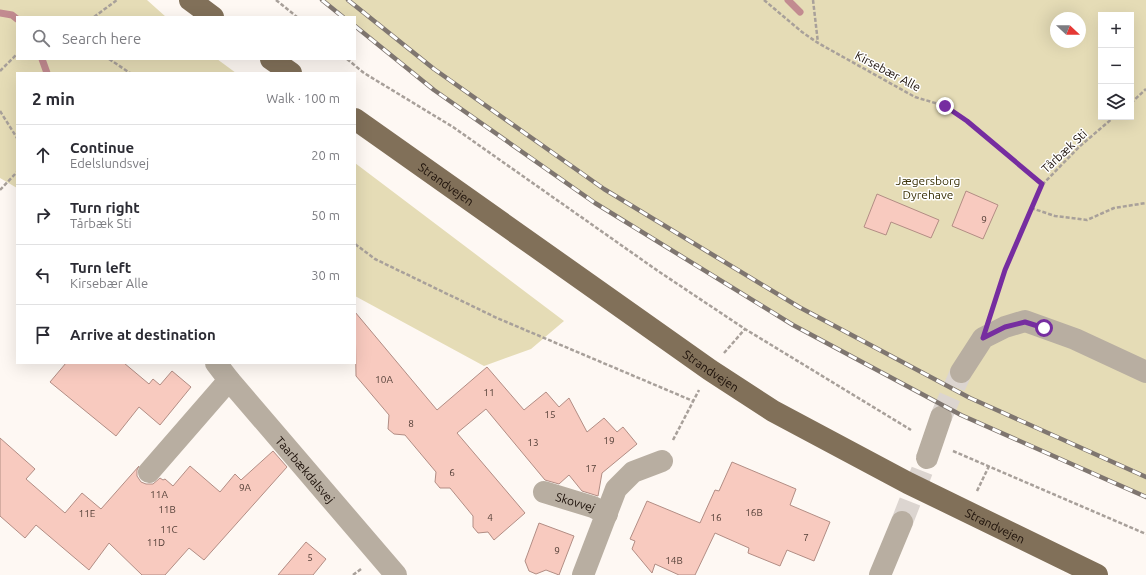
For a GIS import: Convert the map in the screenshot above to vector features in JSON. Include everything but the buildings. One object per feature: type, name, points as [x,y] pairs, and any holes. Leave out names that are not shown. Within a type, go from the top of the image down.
[{"type":"main road","points":[[190,0],[212,16]]},
{"type":"main road","points":[[273,60],[290,72]]},
{"type":"main road","name":"Strandvejen","points":[[356,120],[710,370],[772,411],[908,483],[1096,575]]},
{"type":"street","points":[[961,372],[983,338],[1005,327],[1025,322],[1075,339],[1146,372]]},
{"type":"street","points":[[149,472],[223,372]]},
{"type":"street","name":"Taarbækdalsvej","points":[[223,372],[396,575]]},
{"type":"street","points":[[927,458],[941,417]]},
{"type":"street","name":"Skovvej","points":[[583,575],[616,489],[633,472],[662,461]]},
{"type":"street","name":"Skovvej","points":[[544,492],[592,507],[607,514]]},
{"type":"street","points":[[880,575],[902,522]]},
{"type":"path","points":[[95,16],[117,0]]},
{"type":"path","points":[[276,0],[296,16]]},
{"type":"path","name":"Kirsebær Alle","points":[[764,0],[802,32],[818,43],[915,97],[945,106],[967,121],[1042,184]]},
{"type":"path","points":[[814,0],[818,43]]},
{"type":"path","points":[[0,71],[16,55]]},
{"type":"path","points":[[110,60],[128,72]]},
{"type":"path","points":[[348,60],[364,73],[453,127],[738,324],[879,411]]},
{"type":"path","points":[[1134,100],[1146,89]]},
{"type":"path","points":[[0,110],[16,136]]},
{"type":"path","name":"Tårbæk Sti","points":[[983,338],[1005,270],[1042,184],[1079,147],[1110,120]]},
{"type":"path","points":[[0,190],[16,173]]},
{"type":"path","points":[[1031,208],[1056,216],[1086,220],[1114,208],[1146,203]]},
{"type":"path","points":[[356,245],[375,259],[497,318],[694,401]]},
{"type":"path","points":[[989,466],[1146,534]]},
{"type":"green space","points":[[0,0],[147,0],[165,16],[16,16],[16,60],[218,60],[235,72],[16,72],[16,187],[0,178]]},
{"type":"green space","name":"Jægersborg Dyrehave","points":[[322,0],[1146,0],[1146,497],[961,415],[793,325],[595,203],[434,90],[356,27],[356,16],[342,16]]},
{"type":"green space","points":[[356,164],[564,321],[531,349],[484,366],[356,297]]},
{"type":"waterway","points":[[788,0],[800,12]]},
{"type":"waterway","points":[[0,13],[12,15],[16,18]]},
{"type":"waterway","points":[[42,60],[47,72]]},
{"type":"tunnel","points":[[941,417],[961,372]]},
{"type":"tunnel","points":[[902,522],[927,458]]},
{"type":"railway","points":[[322,0],[342,16]]},
{"type":"railway","points":[[348,0],[434,69],[604,189],[799,307],[970,398],[1146,477]]},
{"type":"railway","points":[[356,27],[434,90],[595,203],[793,325],[961,415],[1146,497]]},
{"type":"route","points":[[945,106],[967,121],[1042,184],[1005,270],[983,338],[1005,327],[1025,322],[1044,328]]}]
